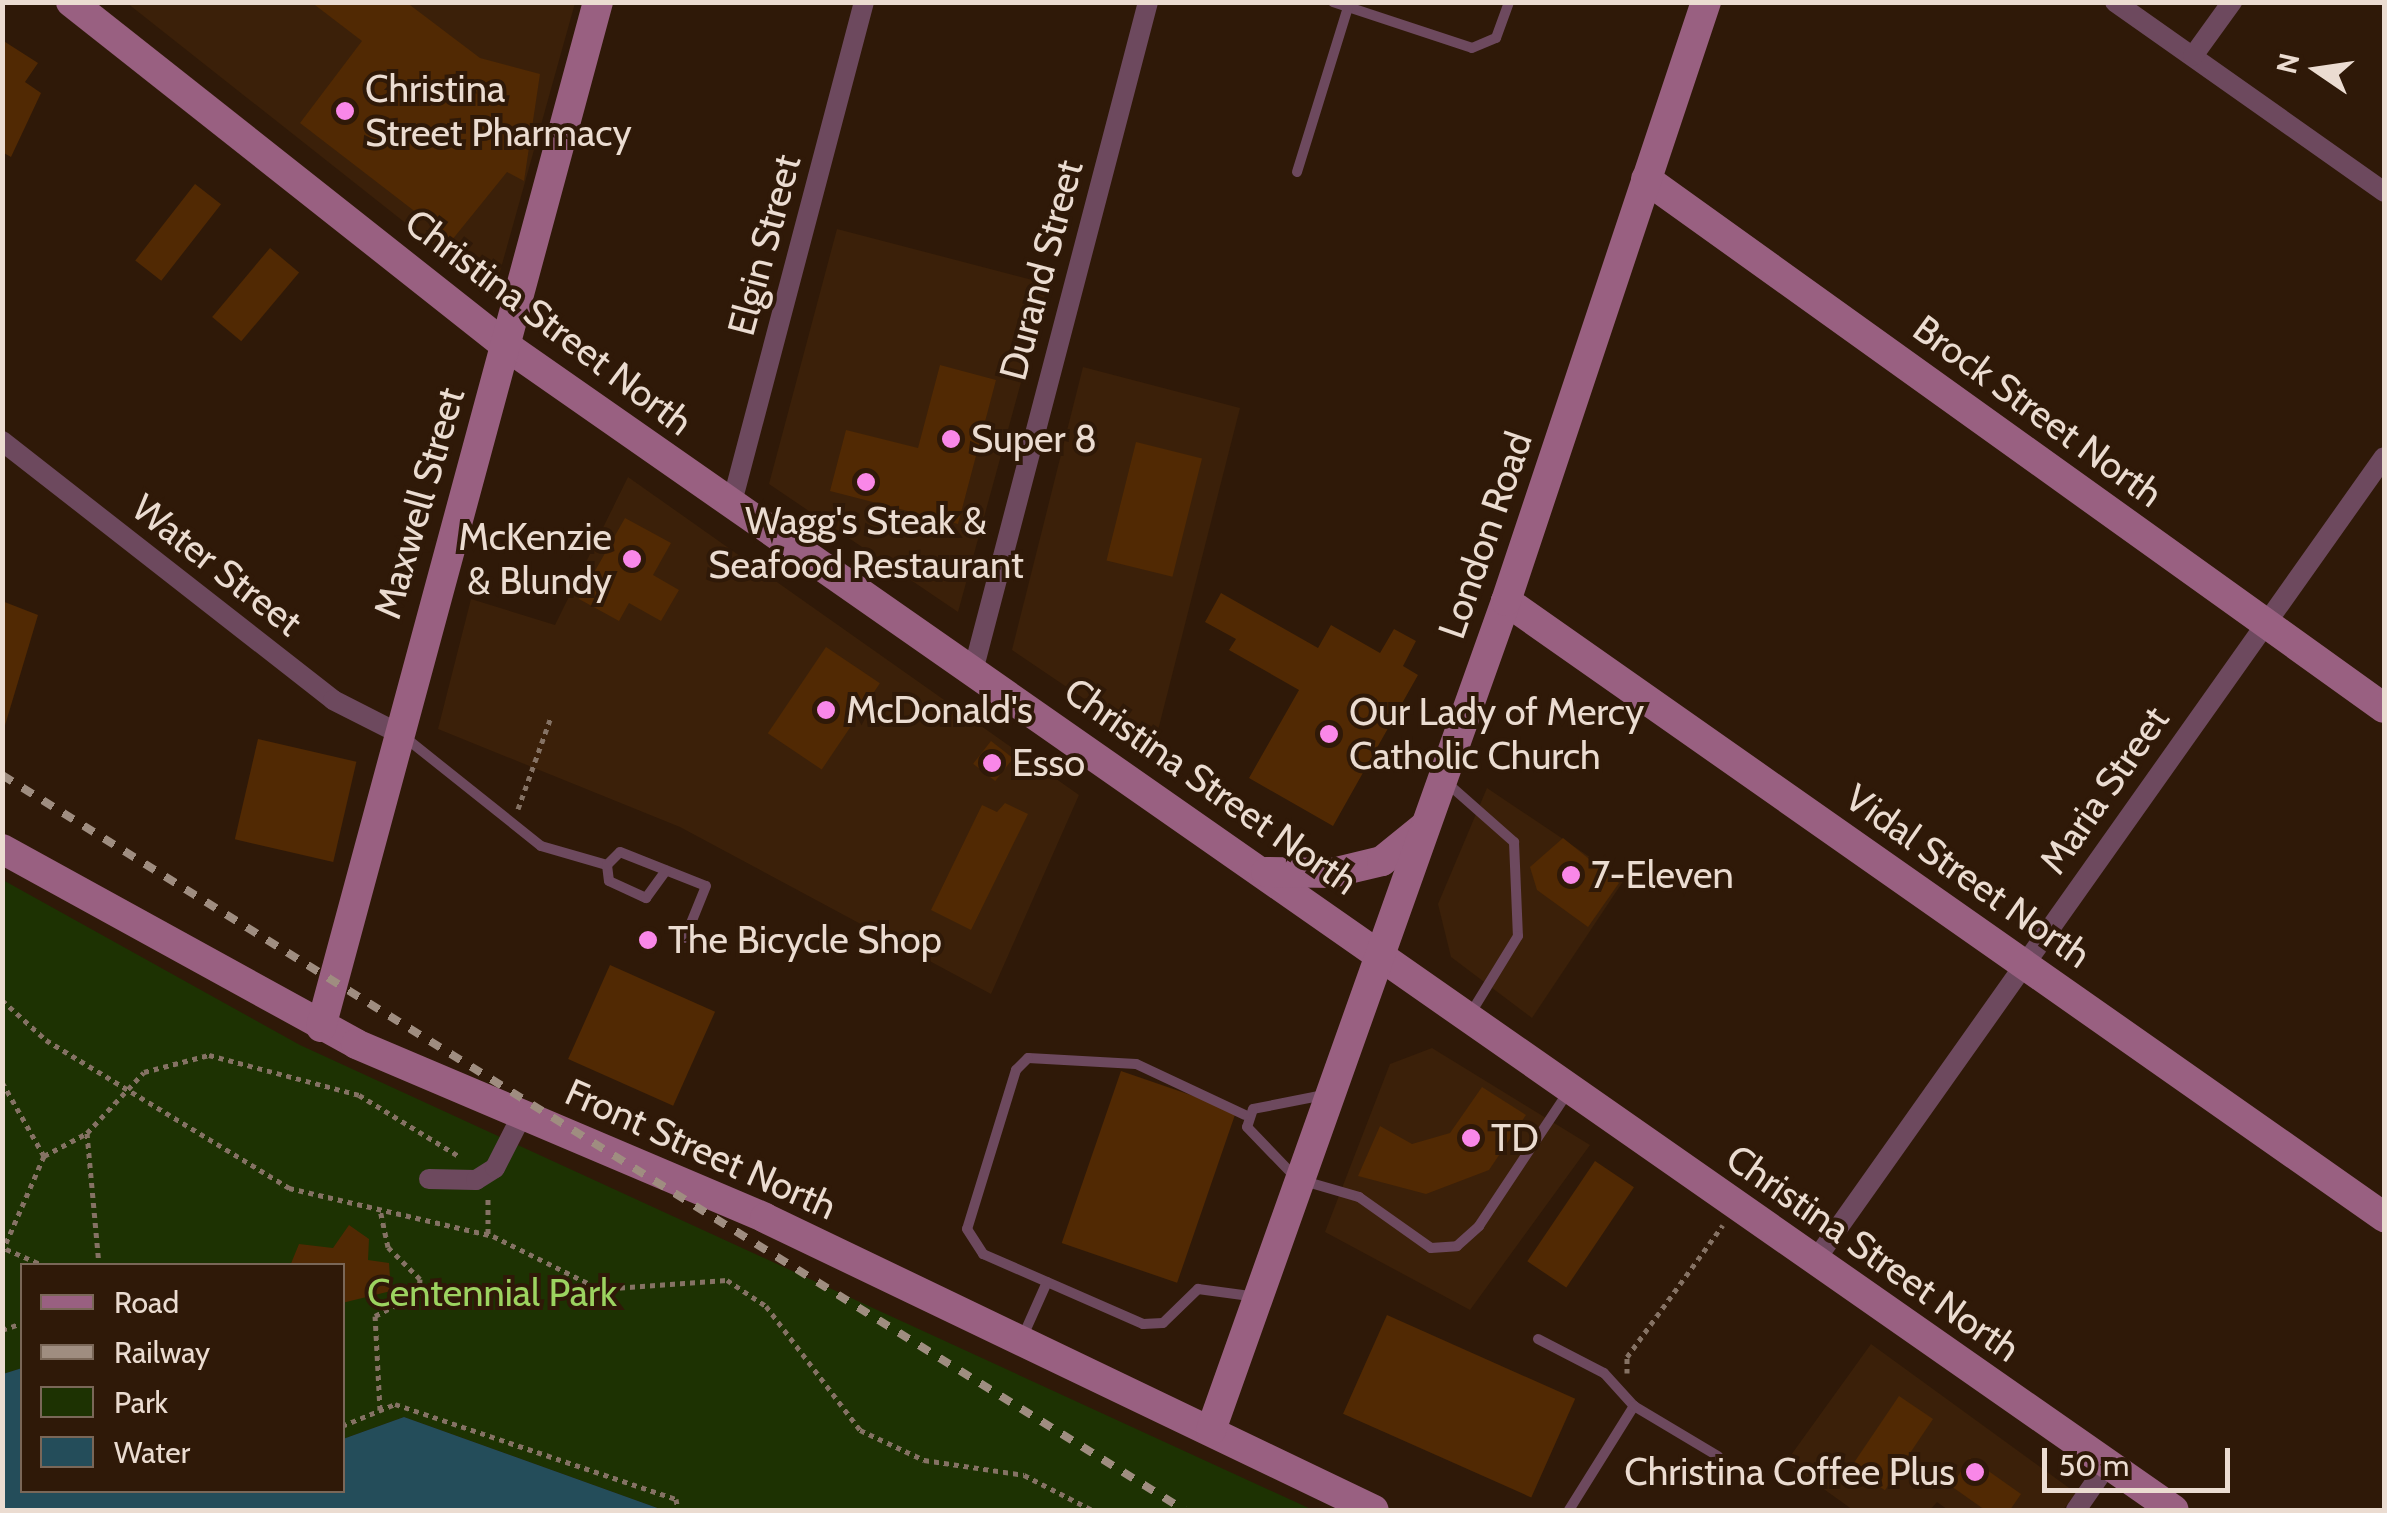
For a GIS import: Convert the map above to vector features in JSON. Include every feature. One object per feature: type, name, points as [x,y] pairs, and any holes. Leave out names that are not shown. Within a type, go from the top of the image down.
[{"type":"main road","name":"Christina Street North","points":[[71,2],[505,346],[731,506],[1266,872],[1734,1207],[2174,1510]]},
{"type":"main road","name":"Maxwell Street","points":[[322,1027],[396,732],[598,2]]},
{"type":"main road","name":"London Road","points":[[1211,1430],[1506,601],[1706,2]]},
{"type":"main road","name":"Brock Street North","points":[[1646,179],[2384,708]]},
{"type":"main road","name":"Vidal Street North","points":[[1506,601],[2384,1218]]},
{"type":"main road","points":[[1266,872],[1332,873],[1382,860],[1424,828]]},
{"type":"main road","name":"Front Street North","points":[[2,848],[322,1027],[1022,1340],[1374,1510]]},
{"type":"street","name":"Elgin Street","points":[[731,506],[864,2]]},
{"type":"street","name":"Durand Street","points":[[972,671],[1148,2]]},
{"type":"street","points":[[2115,2],[2384,192]]},
{"type":"street","points":[[2193,56],[2232,2]]},
{"type":"street","name":"Water Street","points":[[2,441],[332,700],[396,732]]},
{"type":"street","name":"Maria Street","points":[[1814,1262],[2384,457]]},
{"type":"street","points":[[428,1179],[476,1180],[496,1168],[522,1115]]},
{"type":"street","points":[[2076,1510],[2107,1464]]},
{"type":"lane","points":[[1332,2],[1483,48],[1510,2]]},
{"type":"lane","points":[[1297,172],[1348,7]]},
{"type":"lane","points":[[396,732],[542,846],[607,864]]},
{"type":"lane","points":[[1442,778],[1514,842],[1518,936],[1470,1016]]},
{"type":"lane","points":[[607,864],[620,852],[706,886],[686,938]]},
{"type":"lane","points":[[607,864],[609,881],[646,898],[666,870]]},
{"type":"lane","points":[[1258,1297],[1198,1289],[1163,1323],[1143,1324],[983,1254],[968,1228],[1022,1062],[1056,1055],[1136,1064],[1245,1114],[1330,1094]]},
{"type":"lane","points":[[1245,1114],[1264,1151],[1298,1179],[1359,1197],[1431,1248],[1456,1246],[1571,1088]]},
{"type":"lane","points":[[1022,1340],[1047,1282]]},
{"type":"lane","points":[[1538,1339],[1626,1395],[1637,1407],[1718,1456]]},
{"type":"lane","points":[[1569,1510],[1637,1407]]},
{"type":"path","points":[[512,822],[550,718]]},
{"type":"path","points":[[2,1000],[123,1088],[234,1148],[267,1179],[488,1235],[600,1289],[727,1280],[766,1306],[860,1430],[924,1460],[1024,1476],[1092,1510]]},
{"type":"path","points":[[37,1263],[4,1251],[44,1156],[87,1133],[123,1088],[188,1056],[247,1061],[376,1103],[443,1142],[492,1205],[488,1235]]},
{"type":"path","points":[[2,1082],[44,1156]]},
{"type":"path","points":[[87,1133],[99,1263]]},
{"type":"path","points":[[1626,1395],[1627,1357],[1734,1207]]},
{"type":"path","points":[[380,1208],[388,1248],[420,1279],[419,1293],[375,1316],[380,1410]]},
{"type":"path","points":[[1627,1357],[1637,1407]]},
{"type":"path","points":[[345,1425],[396,1404],[676,1499],[678,1510]]},
{"type":"shaded area","points":[[127,3],[575,3],[494,293]]},
{"type":"shaded area","points":[[837,229],[1048,284],[958,612],[769,484]]},
{"type":"shaded area","points":[[1083,367],[1240,408],[1154,746],[1012,650]]},
{"type":"shaded area","points":[[628,477],[1079,795],[991,994],[680,827],[438,729],[471,599],[555,625]]},
{"type":"shaded area","points":[[1487,788],[1624,880],[1532,1018],[1451,957],[1438,904]]},
{"type":"shaded area","points":[[1432,1048],[1590,1145],[1470,1310],[1325,1232],[1390,1064]]},
{"type":"shaded area","points":[[1871,1344],[2076,1493],[2063,1510],[1948,1510],[1937,1502],[1930,1510],[1853,1510],[1786,1462]]},
{"type":"green space","name":"Centennial Park","points":[[3,880],[300,1045],[1313,1510],[663,1510],[404,1417],[345,1438],[345,1263],[20,1263],[20,1369],[3,1374]]},
{"type":"water","points":[[20,1369],[20,1493],[345,1493],[345,1438],[404,1417],[663,1510],[3,1510],[3,1374]]},
{"type":"building","points":[[311,2],[406,2],[480,58],[540,74],[524,181],[507,172],[452,240],[300,123],[362,41]]},
{"type":"building","points":[[2,40],[38,63],[25,82],[41,93],[11,157],[2,152]]},
{"type":"building","points":[[195,184],[221,204],[161,281],[135,260]]},
{"type":"building","points":[[270,248],[299,272],[241,341],[212,317]]},
{"type":"building","name":"Super 8","points":[[940,365],[996,380],[958,524],[830,491],[846,430],[918,448]]},
{"type":"building","points":[[1136,442],[1202,458],[1172,577],[1106,560]]},
{"type":"building","name":"McKenzie & Blundy","points":[[625,518],[671,543],[653,575],[679,590],[661,621],[629,603],[619,621],[579,599]]},
{"type":"building","name":"Our Lady of Mercy Catholic Church","points":[[1221,593],[1318,648],[1331,625],[1380,653],[1394,629],[1416,641],[1403,666],[1418,675],[1333,826],[1249,778],[1299,690],[1229,650],[1236,639],[1205,622]]},
{"type":"building","points":[[2,601],[38,615],[3,732],[2,732]]},
{"type":"building","name":"McDonald's","points":[[826,647],[880,683],[822,770],[768,733]]},
{"type":"building","points":[[258,739],[356,762],[333,862],[235,839]]},
{"type":"building","points":[[991,741],[1013,758],[995,781],[973,764]]},
{"type":"building","points":[[1005,803],[1028,814],[971,930],[931,910],[982,805],[997,812]]},
{"type":"building","name":"7-Eleven","points":[[1563,838],[1619,883],[1588,927],[1537,890],[1530,867]]},
{"type":"building","points":[[610,965],[715,1012],[673,1106],[568,1059]]},
{"type":"building","points":[[1121,1071],[1236,1111],[1177,1283],[1062,1243]]},
{"type":"building","name":"TD","points":[[1482,1087],[1526,1115],[1489,1170],[1426,1194],[1358,1176],[1380,1126],[1412,1144],[1450,1133]]},
{"type":"building","points":[[1595,1161],[1634,1187],[1566,1288],[1527,1261]]},
{"type":"building","points":[[349,1225],[369,1239],[368,1260],[389,1263],[391,1291],[345,1302],[345,1263],[291,1263],[299,1244],[333,1248]]},
{"type":"building","points":[[1387,1315],[1575,1399],[1531,1497],[1343,1414]]},
{"type":"building","points":[[1899,1396],[1933,1419],[1885,1490],[1851,1467]]},
{"type":"building","name":"Christina Coffee Plus","points":[[1970,1458],[2021,1494],[2010,1510],[1985,1510],[1951,1486]]},
{"type":"railway","points":[[2,775],[1184,1510]]},
{"type":"place","name":"Christina Street Pharmacy","points":[[345,111]]},
{"type":"place","name":"Super 8","points":[[951,439]]},
{"type":"place","name":"Wagg's Steak & Seafood Restaurant","points":[[866,482]]},
{"type":"place","name":"McKenzie & Blundy","points":[[632,559]]},
{"type":"place","name":"McDonald's","points":[[826,710]]},
{"type":"place","name":"Our Lady of Mercy Catholic Church","points":[[1329,734]]},
{"type":"place","name":"Esso","points":[[992,763]]},
{"type":"place","name":"7-Eleven","points":[[1571,875]]},
{"type":"place","name":"The Bicycle Shop","points":[[648,940]]},
{"type":"place","name":"TD","points":[[1471,1138]]},
{"type":"place","name":"Christina Coffee Plus","points":[[1975,1472]]}]
